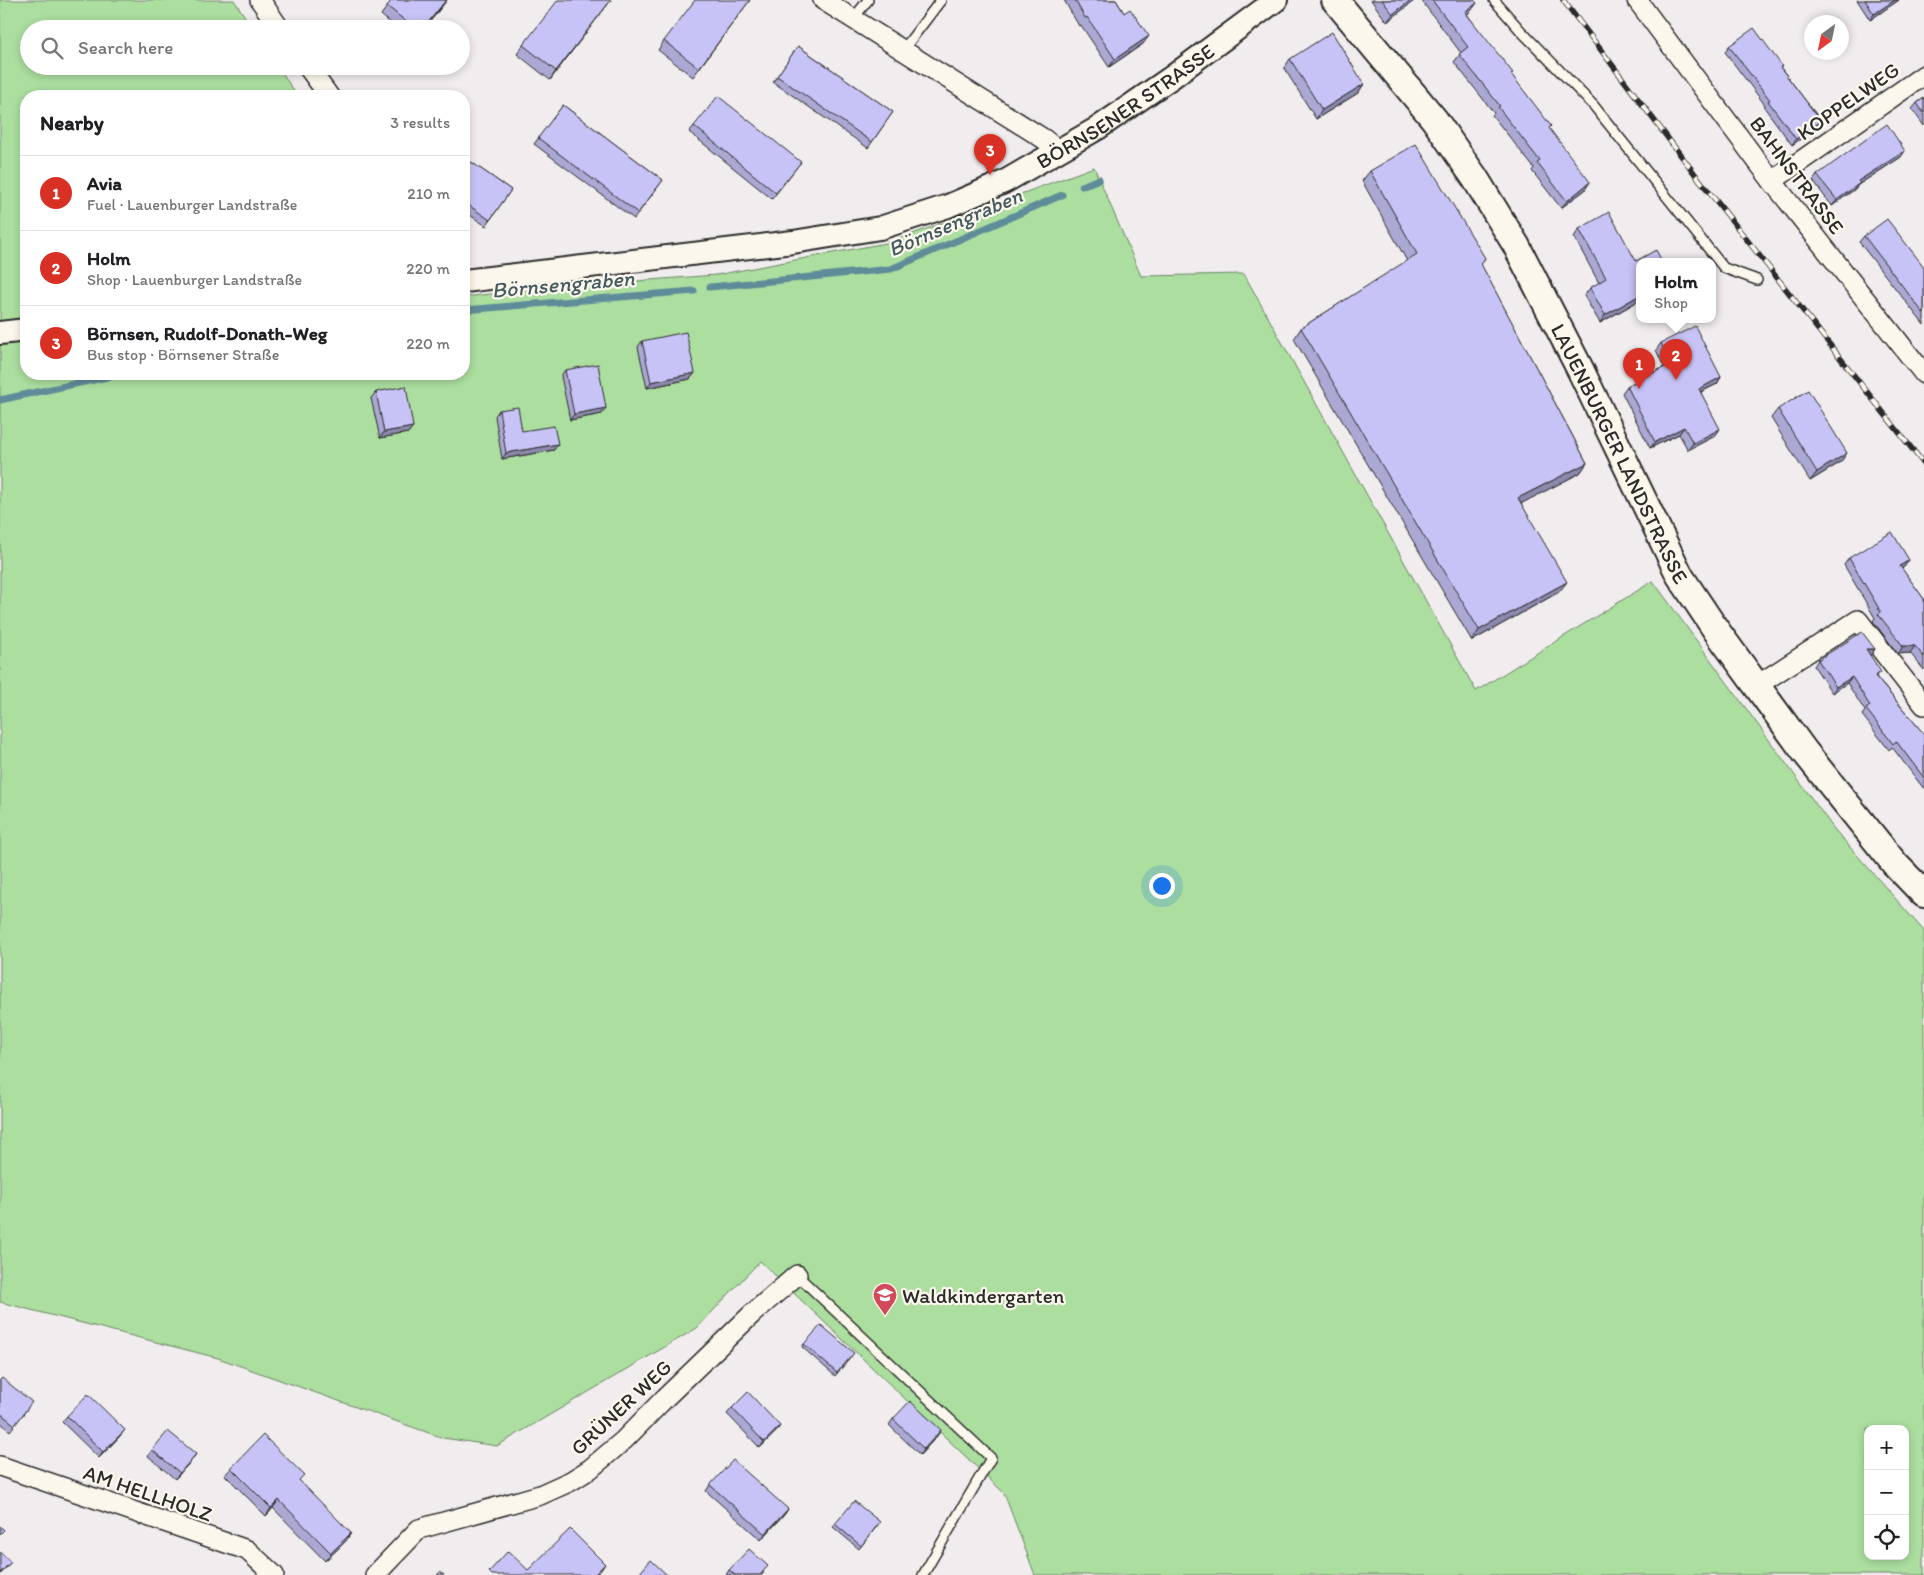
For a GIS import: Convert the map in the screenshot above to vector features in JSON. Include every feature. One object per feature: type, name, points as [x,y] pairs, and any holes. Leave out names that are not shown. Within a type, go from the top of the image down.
[{"type":"main road","name":"LAUENBURGER LANDSTRASSE","points":[[1335,0],[1434,118],[1475,178],[1516,245],[1580,369],[1680,576],[1756,686],[1854,814],[1895,864],[1924,894]]},
{"type":"street","points":[[260,0],[274,20]]},
{"type":"street","points":[[823,0],[1044,139],[1059,151]]},
{"type":"street","name":"BÖRNSENER STRASSE","points":[[470,280],[774,244],[880,228],[948,206],[1004,182],[1098,128],[1172,78],[1276,0]]},
{"type":"street","name":"BAHNSTRASSE","points":[[1637,0],[1772,181],[1924,374]]},
{"type":"street","points":[[314,75],[325,90]]},
{"type":"street","name":"KOPPELWEG","points":[[1772,181],[1924,75]]},
{"type":"street","points":[[0,333],[20,331]]},
{"type":"street","points":[[1756,686],[1858,620],[1924,705]]},
{"type":"street","name":"GRÜNER WEG","points":[[375,1575],[419,1529],[540,1495],[571,1481],[590,1469],[624,1440],[752,1314],[797,1275]]},
{"type":"street","name":"AM HELLHOLZ","points":[[0,1466],[247,1550],[274,1575]]},
{"type":"lane","points":[[854,19],[868,0]]},
{"type":"lane","points":[[903,50],[942,0]]},
{"type":"lane","points":[[1494,0],[1521,31],[1594,106],[1724,268],[1757,280]]},
{"type":"lane","points":[[797,1275],[991,1458],[923,1575]]},
{"type":"green space","points":[[0,0],[234,0],[247,20],[20,20],[20,75],[284,75],[293,90],[20,90],[20,380],[470,380],[470,296],[543,288],[716,275],[891,242],[1094,167],[1141,276],[1244,274],[1476,691],[1653,581],[1834,829],[1924,931],[1924,1575],[1035,1575],[1004,1493],[760,1261],[697,1328],[497,1446],[443,1438],[218,1358],[0,1302]]},
{"type":"building","points":[[392,0],[446,0],[430,20],[404,20],[387,6]]},
{"type":"building","points":[[558,0],[611,0],[556,71],[523,45]]},
{"type":"building","points":[[695,0],[750,0],[699,68],[664,41]]},
{"type":"building","points":[[1075,0],[1116,0],[1124,13],[1130,9],[1149,36],[1115,59],[1087,17],[1085,18]]},
{"type":"building","points":[[1382,0],[1411,0],[1393,14]]},
{"type":"building","points":[[1432,0],[1474,0],[1477,3],[1465,12],[1513,73],[1511,74],[1551,126],[1549,128],[1590,182],[1567,201],[1537,163],[1540,161],[1498,107],[1500,106],[1459,54],[1468,47]]},
{"type":"building","points":[[1865,0],[1895,0],[1874,14]]},
{"type":"building","points":[[1754,28],[1782,66],[1780,67],[1821,121],[1796,139],[1768,101],[1770,100],[1729,46]]},
{"type":"building","points":[[1332,32],[1364,84],[1322,110],[1290,59]]},
{"type":"building","points":[[798,46],[893,112],[872,142],[777,76]]},
{"type":"building","points":[[718,96],[801,162],[776,193],[694,126]]},
{"type":"building","points":[[1924,98],[1924,114],[1917,103]]},
{"type":"building","points":[[563,105],[663,180],[638,213],[538,138]]},
{"type":"building","points":[[1887,124],[1905,151],[1858,181],[1860,183],[1837,200],[1817,175]]},
{"type":"building","points":[[1416,144],[1485,258],[1481,264],[1587,463],[1518,498],[1567,582],[1479,630],[1301,328],[1417,254],[1370,171]]},
{"type":"building","points":[[470,161],[511,190],[490,220],[470,206]]},
{"type":"building","points":[[1609,212],[1636,261],[1636,297],[1605,315],[1590,288],[1606,278],[1579,229]]},
{"type":"building","points":[[1887,219],[1924,267],[1924,314],[1864,236]]},
{"type":"building","points":[[1656,250],[1660,258],[1641,258]]},
{"type":"building","points":[[1695,326],[1721,377],[1699,389],[1720,429],[1693,443],[1684,427],[1655,442],[1627,386],[1671,364],[1661,343]]},
{"type":"building","points":[[686,332],[695,373],[651,382],[642,341]]},
{"type":"building","points":[[598,364],[606,408],[574,414],[565,370]]},
{"type":"building","points":[[406,386],[413,427],[384,432],[376,392]]},
{"type":"building","points":[[1808,390],[1847,453],[1817,472],[1778,409]]},
{"type":"building","points":[[518,407],[522,431],[554,426],[558,444],[506,453],[499,410]]},
{"type":"building","points":[[1892,532],[1909,560],[1900,566],[1924,599],[1924,657],[1915,646],[1903,646],[1878,614],[1881,612],[1849,558]]},
{"type":"building","points":[[1862,632],[1875,649],[1866,649],[1881,672],[1875,676],[1924,734],[1924,778],[1896,741],[1893,744],[1866,709],[1870,706],[1852,677],[1836,687],[1818,660]]},
{"type":"building","points":[[821,1325],[854,1353],[837,1373],[804,1344]]},
{"type":"building","points":[[2,1378],[32,1402],[15,1425],[0,1413],[0,1380]]},
{"type":"building","points":[[748,1392],[780,1426],[764,1442],[732,1408]]},
{"type":"building","points":[[88,1394],[125,1430],[103,1452],[67,1416]]},
{"type":"building","points":[[910,1401],[941,1430],[924,1449],[893,1419]]},
{"type":"building","points":[[168,1431],[196,1454],[180,1473],[152,1450]]},
{"type":"building","points":[[263,1435],[304,1475],[299,1480],[351,1533],[331,1553],[279,1500],[271,1508],[231,1468]]},
{"type":"building","points":[[733,1460],[788,1509],[765,1534],[710,1485]]},
{"type":"building","points":[[854,1501],[880,1522],[861,1546],[835,1524]]},
{"type":"building","points":[[0,1526],[4,1530],[0,1534]]},
{"type":"building","points":[[570,1529],[605,1564],[594,1575],[492,1575],[489,1572],[508,1551],[528,1570]]},
{"type":"building","points":[[749,1549],[768,1566],[760,1575],[735,1575],[729,1570]]},
{"type":"building","points":[[0,1552],[11,1562],[0,1573]]},
{"type":"building","points":[[651,1560],[667,1575],[638,1575]]},
{"type":"waterway","name":"Börnsengraben","points":[[1082,186],[1099,179]]},
{"type":"waterway","name":"Börnsengraben","points":[[710,287],[891,269],[1062,195]]},
{"type":"waterway","name":"Börnsengraben","points":[[470,310],[694,291]]},
{"type":"waterway","name":"Börnsengraben","points":[[0,400],[93,380]]},
{"type":"railway","points":[[1563,0],[1695,174],[1924,464]]},
{"type":"place","name":"Börnsen, Rudolf-Donath-Weg","points":[[990,175]]},
{"type":"place","name":"Holm","points":[[1676,380]]},
{"type":"place","name":"Avia","points":[[1639,389]]},
{"type":"place","name":"Waldkindergarten","points":[[885,1316]]}]
